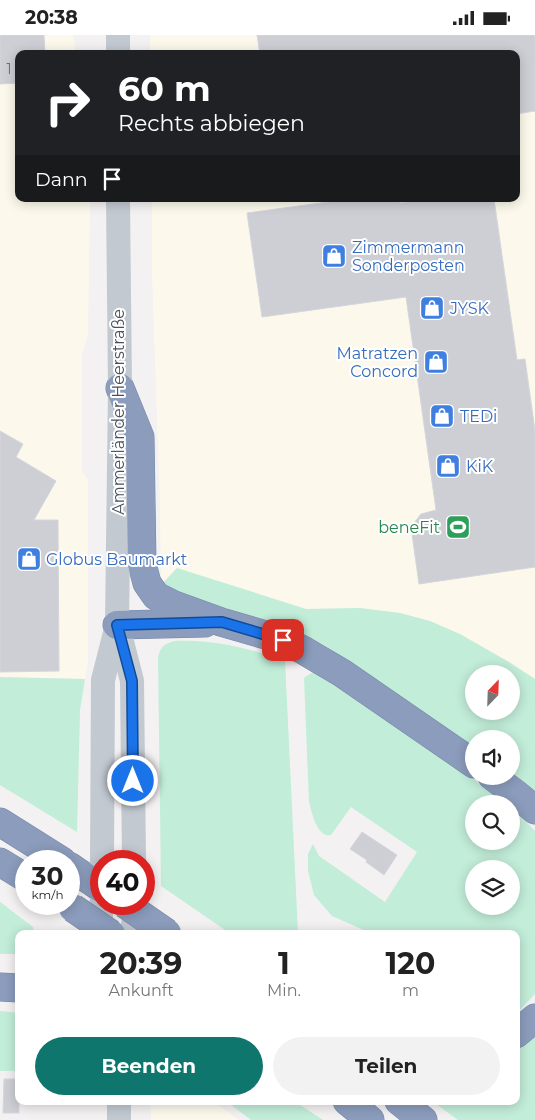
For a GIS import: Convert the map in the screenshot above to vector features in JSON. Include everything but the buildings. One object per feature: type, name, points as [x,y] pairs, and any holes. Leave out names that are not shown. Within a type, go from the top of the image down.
[{"type":"highway","points":[[120,388],[140,437],[142,564],[147,583],[156,596],[174,605],[222,622],[275,637],[303,650],[342,673],[465,758]]},
{"type":"highway","points":[[117,625],[222,622]]},
{"type":"highway","points":[[504,785],[535,810]]},
{"type":"highway","points":[[0,822],[44,850]]},
{"type":"highway","points":[[0,862],[15,872]]},
{"type":"highway","points":[[80,913],[105,930]]},
{"type":"highway","points":[[141,915],[164,930]]},
{"type":"highway","points":[[0,987],[15,988]]},
{"type":"highway","points":[[520,1031],[535,1018]]},
{"type":"highway","points":[[352,1105],[370,1120]]},
{"type":"highway","points":[[404,1105],[423,1120]]},
{"type":"street","points":[[118,35],[118,50]]},
{"type":"street","name":"Ammerländer Heerstraße","points":[[102,850],[103,680],[117,625],[120,388],[118,202]]},
{"type":"street","name":"Ammerländer Heerstraße","points":[[117,625],[132,681],[134,850]]},
{"type":"street","points":[[101,915],[103,930]]},
{"type":"street","points":[[132,930],[134,915]]},
{"type":"street","points":[[119,1105],[119,1120]]},
{"type":"shaded area","points":[[0,35],[73,35],[75,50],[15,50],[15,202],[90,202],[88,335],[82,354],[82,472],[88,479],[88,661],[85,679],[0,677]]},
{"type":"shaded area","points":[[150,35],[535,35],[535,679],[520,669],[520,665],[514,665],[430,621],[400,613],[360,608],[306,609],[177,568],[161,585],[152,273],[152,202],[520,202],[520,50],[150,50]]},
{"type":"shaded area","points":[[150,1105],[218,1105],[239,1120],[151,1120]]},
{"type":"green space","points":[[177,568],[306,609],[360,608],[400,613],[430,621],[460,634],[514,665],[465,665],[465,720],[520,720],[520,669],[535,679],[535,793],[520,780],[520,730],[465,730],[465,742],[326,646],[300,632],[281,624],[191,603],[161,585]]},
{"type":"green space","points":[[189,641],[217,643],[285,660],[298,930],[225,930],[161,886],[158,657],[160,650],[168,643]]},
{"type":"green space","points":[[313,672],[387,717],[465,773],[465,785],[482,785],[495,795],[465,795],[465,850],[520,850],[520,815],[535,831],[535,994],[520,1010],[520,930],[364,930],[332,916],[314,895],[308,871],[308,854],[313,844],[319,856],[385,902],[417,852],[351,807],[331,835],[322,833],[314,818],[309,802],[304,678]]},
{"type":"green space","points":[[0,677],[85,679],[80,710],[77,832],[0,785]]},
{"type":"green space","points":[[0,902],[33,927],[33,930],[15,930],[15,954],[0,954]]},
{"type":"green space","points":[[0,1011],[15,1013],[15,1071],[0,1071]]},
{"type":"green space","points":[[535,1028],[535,1120],[458,1120],[437,1105],[520,1105],[520,1040]]},
{"type":"green space","points":[[231,1105],[300,1105],[323,1120],[251,1120]]},
{"type":"place","name":"Zimmermann Sonderposten","points":[[334,256]]},
{"type":"place","name":"JYSK","points":[[432,308]]},
{"type":"place","name":"Matratzen Concord","points":[[436,362]]},
{"type":"place","name":"TEDi","points":[[442,416]]},
{"type":"place","name":"KiK","points":[[448,466]]},
{"type":"place","name":"beneFit","points":[[458,527]]},
{"type":"place","name":"Globus Baumarkt","points":[[29,559]]},
{"type":"route","points":[[133,781],[132,681],[117,625],[222,622],[258,631],[283,640]]}]
